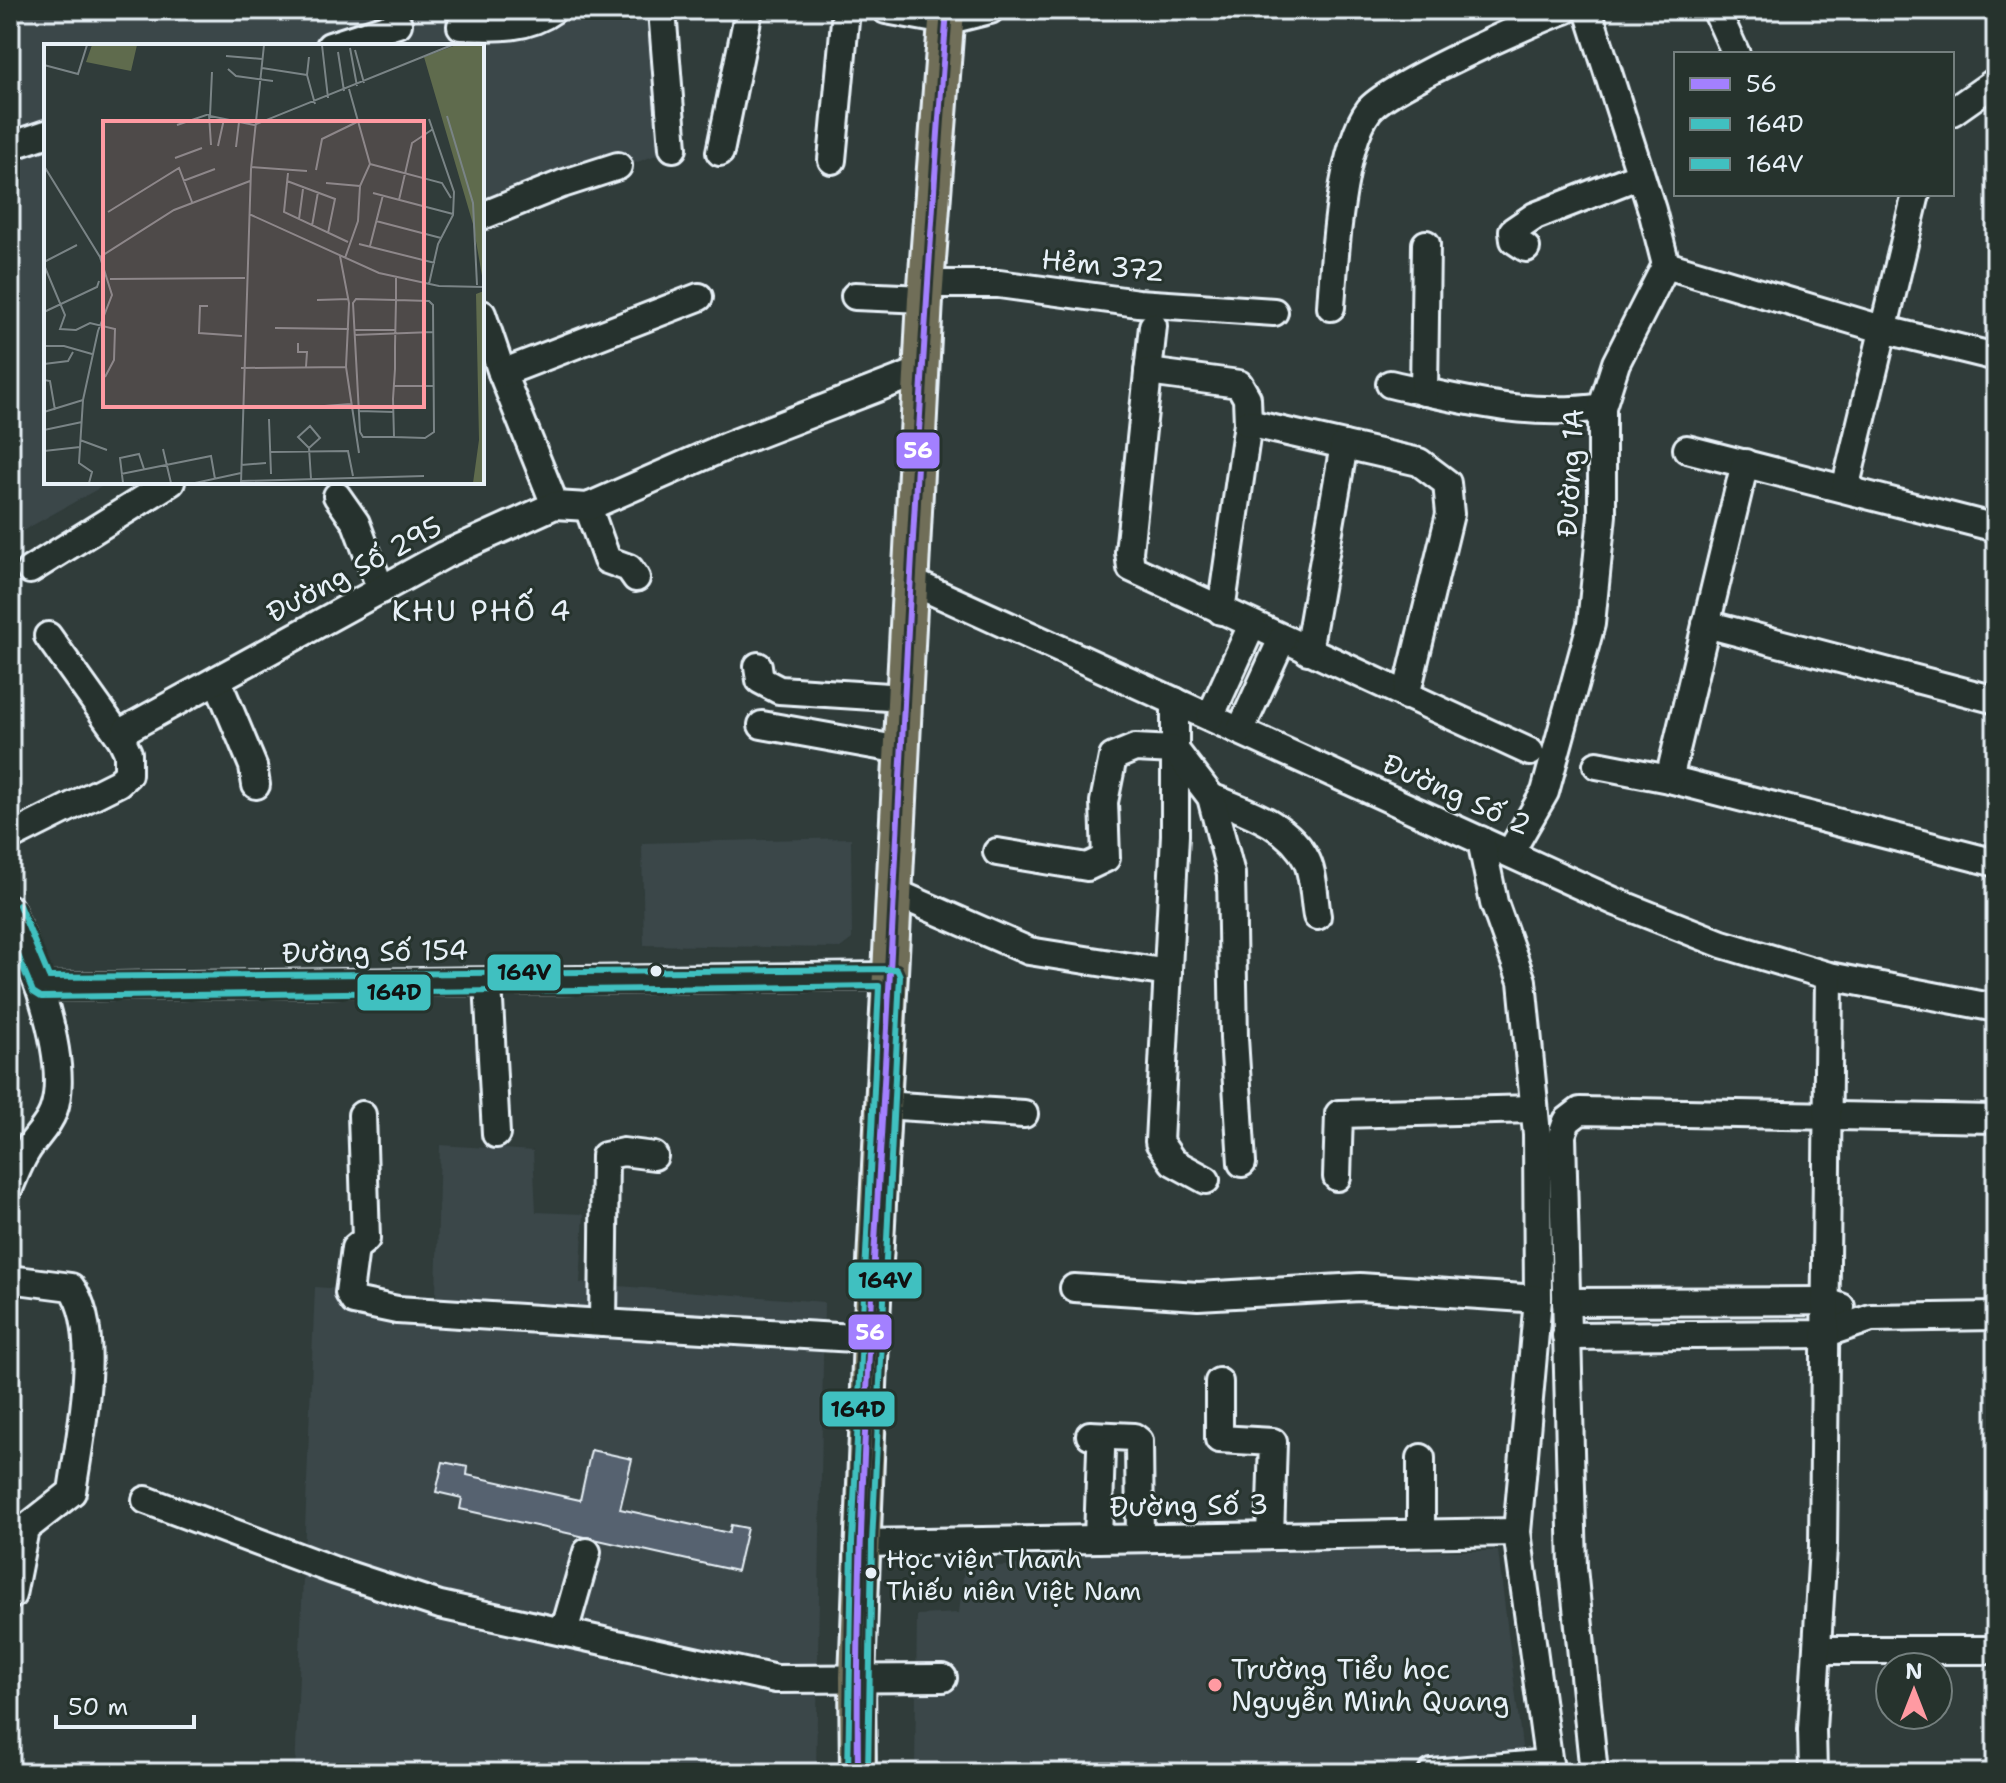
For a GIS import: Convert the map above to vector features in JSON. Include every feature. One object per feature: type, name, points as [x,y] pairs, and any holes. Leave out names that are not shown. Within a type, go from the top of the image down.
[{"type":"main road","points":[[858,1773],[857,1677],[871,1339],[925,291],[946,16]]},
{"type":"street","points":[[461,26],[508,27],[541,19],[553,10]]},
{"type":"street","points":[[662,10],[673,148]]},
{"type":"street","points":[[720,152],[749,10]]},
{"type":"street","points":[[832,160],[846,10]]},
{"type":"street","points":[[886,10],[946,16],[990,10]]},
{"type":"street","points":[[1331,307],[1344,185],[1369,110],[1400,87],[1565,10]]},
{"type":"street","points":[[1588,10],[1666,265],[1882,329],[1996,357]]},
{"type":"street","points":[[1716,10],[1735,52]]},
{"type":"street","points":[[337,44],[399,27]]},
{"type":"street","points":[[1954,111],[1996,81]]},
{"type":"street","points":[[10,146],[44,135]]},
{"type":"street","points":[[484,215],[618,166]]},
{"type":"street","points":[[1526,248],[1514,240],[1513,231],[1535,216],[1640,175]]},
{"type":"street","points":[[1845,489],[1915,196]]},
{"type":"street","points":[[1424,392],[1426,244]]},
{"type":"street","name":"Đường 1A","points":[[1510,853],[1545,792],[1591,624],[1602,515],[1602,407],[1616,363],[1666,265]]},
{"type":"street","name":"Hẻm 372","points":[[855,296],[999,284],[1138,303],[1274,312]]},
{"type":"street","points":[[502,373],[699,297]]},
{"type":"street","points":[[484,320],[555,505]]},
{"type":"street","points":[[1153,326],[1128,565],[1221,611],[1530,752]]},
{"type":"street","name":"Đường Số 295","points":[[122,740],[127,729],[444,555],[555,505],[588,507],[727,446],[921,371]]},
{"type":"street","points":[[1148,372],[1239,384],[1247,398],[1248,423],[1221,611]]},
{"type":"street","points":[[1390,384],[1503,409],[1561,414],[1602,407]]},
{"type":"street","points":[[1248,423],[1419,462],[1447,483],[1450,514],[1406,696]]},
{"type":"street","points":[[1308,651],[1344,445]]},
{"type":"street","points":[[1687,449],[1996,528]]},
{"type":"street","points":[[1669,779],[1745,463]]},
{"type":"street","points":[[30,570],[168,484]]},
{"type":"street","points":[[337,496],[356,523],[381,590]]},
{"type":"street","points":[[588,507],[607,560],[629,568],[636,578]]},
{"type":"street","name":"Đường Số 2","points":[[910,581],[1616,902],[1696,934],[1829,976],[1996,1008]]},
{"type":"street","points":[[1706,624],[1996,700]]},
{"type":"street","points":[[1210,717],[1252,625]]},
{"type":"street","points":[[10,837],[118,783],[128,774],[128,753],[122,740],[48,636]]},
{"type":"street","points":[[1240,731],[1282,639]]},
{"type":"street","points":[[758,666],[760,680],[779,690],[904,698]]},
{"type":"street","points":[[217,680],[253,766],[256,785]]},
{"type":"street","points":[[1175,701],[1168,973],[1159,1142],[1173,1162],[1206,1180]]},
{"type":"street","points":[[762,725],[901,750]]},
{"type":"street","points":[[997,852],[1087,867],[1106,858],[1104,802],[1113,757],[1135,748],[1175,750],[1211,797],[1231,874],[1234,1038],[1242,1163]]},
{"type":"street","points":[[1597,765],[1669,779],[1996,863]]},
{"type":"street","points":[[1211,797],[1261,818],[1285,833],[1307,862],[1317,916]]},
{"type":"street","points":[[1432,1773],[1548,1770],[1517,1532],[1538,1299],[1534,1109],[1522,981],[1494,903],[1481,840]]},
{"type":"street","points":[[894,892],[1029,951],[1168,973]]},
{"type":"street","points":[[10,909],[42,987],[59,1085],[54,1111],[42,1133],[27,1150],[10,1186]]},
{"type":"street","name":"Đường Số 154","points":[[42,987],[890,976]]},
{"type":"street","points":[[1813,1773],[1823,1547],[1829,976]]},
{"type":"street","points":[[488,982],[496,1134]]},
{"type":"street","points":[[883,1105],[1024,1114]]},
{"type":"street","points":[[1337,1177],[1339,1114],[1534,1109]]},
{"type":"street","points":[[1594,1773],[1573,1568],[1562,1135],[1567,1121],[1580,1111],[1996,1119]]},
{"type":"street","points":[[362,1115],[366,1239],[355,1248],[349,1293],[354,1301],[397,1310],[871,1339]]},
{"type":"street","points":[[603,1323],[605,1156],[615,1152],[654,1156]]},
{"type":"street","points":[[10,1279],[71,1287],[79,1299],[88,1340],[72,1492],[25,1529],[12,1595]]},
{"type":"street","points":[[1074,1288],[1198,1296],[1360,1287],[1538,1299]]},
{"type":"street","points":[[1566,1302],[1824,1301],[1871,1318]]},
{"type":"street","points":[[1566,1336],[1824,1334],[1871,1318],[1996,1316]]},
{"type":"street","points":[[1219,1382],[1219,1439],[1273,1442],[1270,1536]]},
{"type":"street","points":[[1098,1539],[1095,1442],[1134,1437],[1139,1441],[1140,1538]]},
{"type":"street","points":[[1421,1458],[1421,1533]]},
{"type":"street","points":[[146,1500],[440,1605],[776,1679],[943,1678]]},
{"type":"street","name":"Đường Số 3","points":[[862,1543],[1517,1532]]},
{"type":"street","points":[[564,1632],[587,1552]]},
{"type":"street","points":[[1817,1650],[1996,1650]]},
{"type":"shaded area","points":[[10,10],[647,10],[659,154],[484,218],[484,44],[44,44],[44,484],[106,484],[10,538]]},
{"type":"shaded area","points":[[851,838],[852,939],[840,948],[644,945],[642,843]]},
{"type":"shaded area","points":[[440,1145],[533,1151],[536,1212],[584,1214],[580,1283],[824,1302],[816,1773],[295,1773],[315,1287],[436,1296]]},
{"type":"shaded area","name":"Trường Tiểu học Nguyễn Minh Quang","points":[[1072,1550],[1498,1551],[1523,1755],[1287,1773],[915,1773],[917,1615],[959,1613],[964,1569],[1064,1561]]},
{"type":"building","points":[[591,1450],[632,1459],[620,1509],[729,1533],[731,1525],[747,1528],[737,1571],[460,1509],[462,1498],[436,1492],[443,1462],[468,1467],[467,1475],[580,1500]]},
{"type":"transit line","name":"56","points":[[858,1773],[859,1587],[866,1400],[921,392],[947,10]]},
{"type":"transit line","name":"164V","points":[[19,905],[49,977],[897,969],[900,976],[872,1543],[868,1773]]},
{"type":"transit line","name":"164D","points":[[10,935],[33,992],[41,997],[879,986],[852,1543],[848,1773]]},
{"type":"place","name":"Học viện Thanh Thiếu niên Việt Nam","points":[[871,1573]]},
{"type":"place","name":"Trường Tiểu học Nguyễn Minh Quang","points":[[1215,1685]]},
{"type":"district","name":"KHU PHỐ 4","points":[[482,611]]}]
